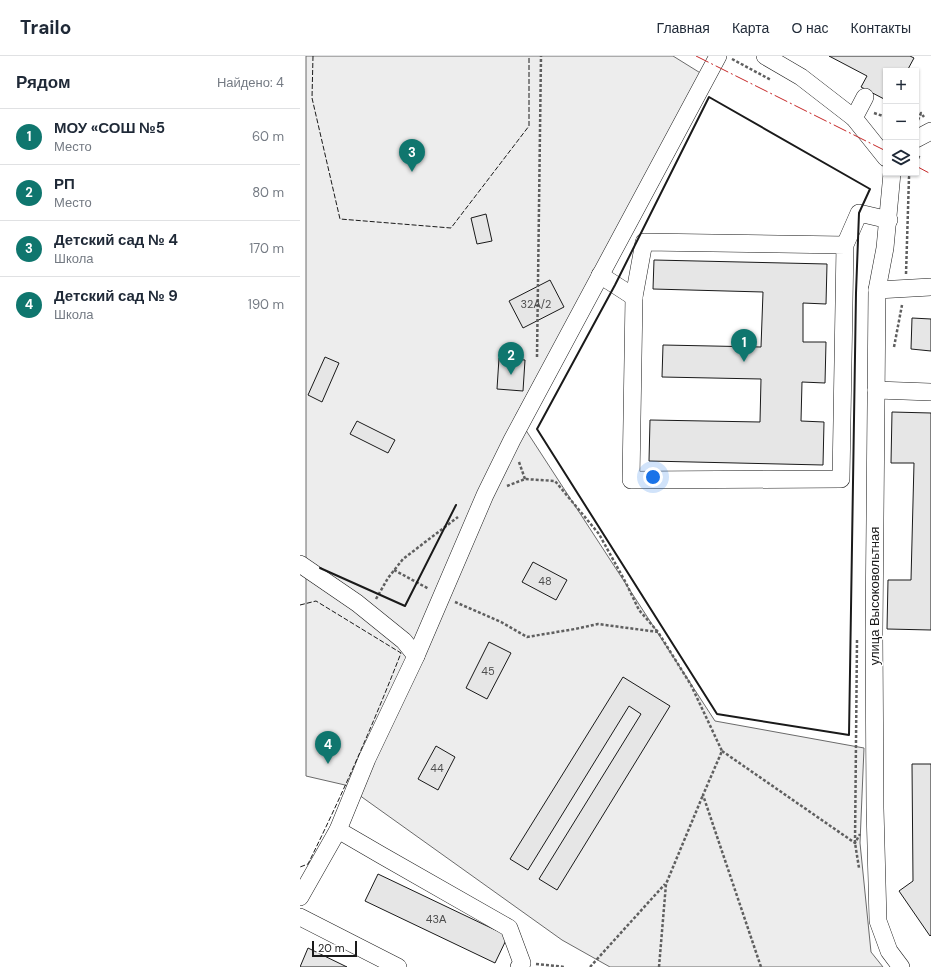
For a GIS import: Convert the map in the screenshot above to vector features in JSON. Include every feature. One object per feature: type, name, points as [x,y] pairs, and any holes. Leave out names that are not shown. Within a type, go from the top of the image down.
[{"type":"street","points":[[300,897],[338,830],[367,759],[416,656],[485,495],[512,440],[718,56]]},
{"type":"street","points":[[765,56],[801,77],[854,118],[883,154]]},
{"type":"street","points":[[854,118],[865,97]]},
{"type":"street","points":[[919,137],[931,131]]},
{"type":"street","name":"улица Высоковольтная","points":[[892,176],[889,220],[877,290],[874,633],[875,808],[878,921],[889,951],[901,967]]},
{"type":"street","points":[[844,245],[644,242],[634,297],[631,480],[841,479],[844,245],[859,213],[889,220]]},
{"type":"street","points":[[600,275],[634,297]]},
{"type":"street","points":[[877,290],[931,288]]},
{"type":"street","points":[[876,390],[931,392]]},
{"type":"street","points":[[300,564],[358,603],[404,641],[416,656]]},
{"type":"street","points":[[338,830],[509,928],[521,965]]},
{"type":"street","points":[[300,918],[398,967]]},
{"type":"path","points":[[537,362],[541,56]]},
{"type":"path","points":[[892,353],[905,289],[910,176]]},
{"type":"path","points":[[485,495],[525,479],[555,481],[599,534],[639,610],[658,632],[691,685],[722,750],[855,843],[875,808]]},
{"type":"path","points":[[368,612],[388,578],[403,559],[461,514]]},
{"type":"path","points":[[465,607],[501,622],[527,637],[575,630],[598,624],[658,632]]},
{"type":"path","points":[[659,967],[666,884],[722,750]]},
{"type":"path","points":[[703,795],[760,967]]},
{"type":"path","points":[[590,967],[666,884]]},
{"type":"path","points":[[521,965],[565,967]]},
{"type":"shaded area","points":[[306,56],[673,56],[702,74],[516,415],[715,721],[864,748],[860,843],[871,952],[883,967],[610,967],[562,940],[345,785],[306,776]]},
{"type":"building","points":[[829,56],[910,56],[914,58],[909,68],[883,68],[883,98],[861,87],[867,76]]},
{"type":"building","points":[[486,214],[492,241],[477,244],[471,218]]},
{"type":"building","points":[[654,260],[827,264],[826,304],[803,303],[803,342],[826,342],[825,383],[802,382],[801,421],[824,422],[823,465],[649,461],[650,420],[760,422],[761,379],[662,377],[663,345],[761,347],[763,292],[653,289]]},
{"type":"building","points":[[550,280],[564,307],[523,328],[509,301]]},
{"type":"building","points":[[912,318],[931,319],[931,351],[911,349]]},
{"type":"building","points":[[325,357],[339,363],[322,402],[308,395]]},
{"type":"building","points":[[499,358],[525,360],[523,391],[497,389]]},
{"type":"building","points":[[892,412],[931,413],[931,630],[887,629],[888,580],[911,580],[914,463],[891,463]]},
{"type":"building","points":[[357,421],[395,440],[388,453],[350,434]]},
{"type":"building","points":[[533,562],[567,580],[556,600],[522,582]]},
{"type":"building","points":[[489,642],[511,653],[487,699],[466,688]]},
{"type":"building","points":[[623,677],[670,706],[557,890],[539,879],[641,714],[629,706],[528,870],[510,859]]},
{"type":"building","points":[[436,746],[455,757],[438,790],[418,779]]},
{"type":"building","points":[[912,764],[931,764],[930,936],[899,891],[913,881]]},
{"type":"building","points":[[378,874],[508,936],[495,963],[365,901]]},
{"type":"building","points":[[308,948],[347,967],[300,967]]},
{"type":"fence","points":[[313,56],[312,98],[340,219],[451,228],[529,126],[529,56]]},
{"type":"fence","points":[[300,605],[316,601],[401,653],[357,760],[333,812],[308,864],[300,867]]},
{"type":"wall","points":[[709,97],[870,189],[859,213],[856,293],[849,735],[717,714],[537,429],[615,285],[709,97]]},
{"type":"wall","points":[[320,568],[405,606],[456,505]]},
{"type":"power","points":[[696,56],[883,150]]},
{"type":"power","points":[[919,168],[931,174]]},
{"type":"place","name":"Детский сад № 4","points":[[412,172]]},
{"type":"place","name":"МОУ «СОШ №5","points":[[744,362]]},
{"type":"place","name":"РП","points":[[511,375]]},
{"type":"place","name":"Детский сад № 9","points":[[328,764]]}]
